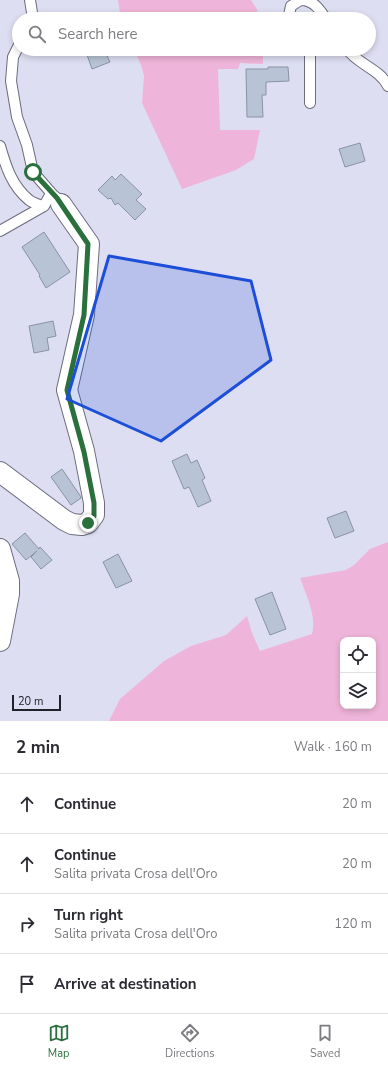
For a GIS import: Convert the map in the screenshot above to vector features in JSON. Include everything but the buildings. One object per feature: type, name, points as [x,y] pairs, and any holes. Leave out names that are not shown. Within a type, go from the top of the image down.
[{"type":"street","points":[[0,472],[64,520],[72,524],[82,525],[88,523],[94,516],[94,503],[86,459],[67,390],[84,315],[88,244],[53,202]]},
{"type":"street","points":[[0,549],[9,581],[9,594],[0,641]]},
{"type":"lane","points":[[30,0],[32,12]]},
{"type":"lane","points":[[290,12],[291,6],[303,0],[313,3],[321,12]]},
{"type":"lane","points":[[13,56],[11,81],[18,117],[28,145],[33,172],[53,202]]},
{"type":"lane","points":[[310,56],[310,103]]},
{"type":"lane","points":[[353,56],[377,73],[388,86]]},
{"type":"lane","points":[[0,146],[12,180],[30,201],[53,202]]},
{"type":"lane","points":[[0,231],[53,202]]},
{"type":"highlighted area","points":[[109,256],[251,281],[271,360],[161,441],[67,399]]},
{"type":"shaded area","points":[[118,0],[251,0],[258,11],[256,12],[120,12]]},
{"type":"shaded area","points":[[137,56],[263,56],[263,64],[240,63],[238,69],[218,69],[220,130],[260,130],[254,159],[236,170],[182,189],[142,103],[144,76]]},
{"type":"shaded area","points":[[388,542],[388,721],[109,721],[120,699],[164,661],[191,646],[226,635],[247,616],[252,633],[260,651],[312,634],[312,613],[300,578],[346,570],[354,565],[370,549]]},
{"type":"route","points":[[33,172],[57,198],[88,244],[88,270],[84,315],[67,390],[84,452],[94,503],[94,516],[88,523]]}]
